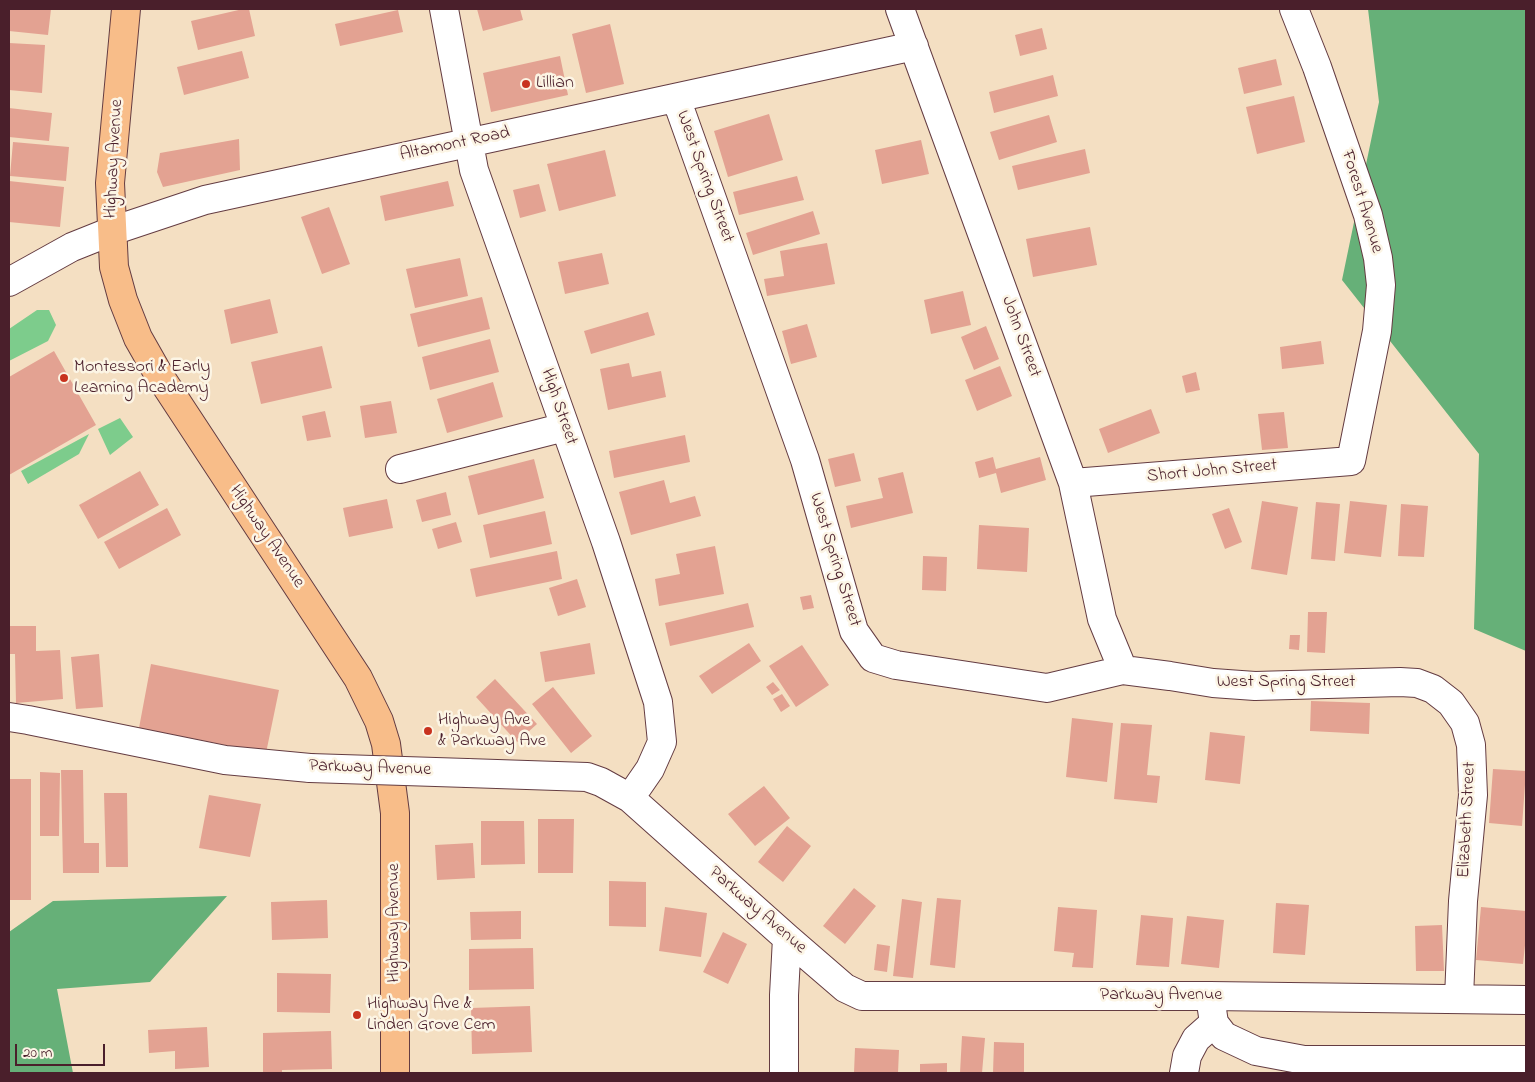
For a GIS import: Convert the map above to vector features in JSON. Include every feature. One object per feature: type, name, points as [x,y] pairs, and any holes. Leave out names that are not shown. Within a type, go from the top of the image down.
[{"type":"main road","name":"Highway Avenue","points":[[126,9],[110,183],[116,275],[123,300],[138,338],[163,382],[358,678],[379,721],[386,744],[395,813],[395,1073]]},
{"type":"street","name":"High Street","points":[[444,9],[474,170],[606,542],[658,702],[662,742],[650,769],[630,798]]},
{"type":"street","name":"John Street","points":[[900,9],[1073,484],[1102,619],[1123,670]]},
{"type":"street","name":"Forest Avenue","points":[[1294,9],[1317,67],[1368,215],[1378,258],[1381,285],[1377,330],[1351,461]]},
{"type":"street","name":"Altamont Road","points":[[9,282],[72,247],[112,231],[205,200],[914,46]]},
{"type":"street","name":"West Spring Street","points":[[676,98],[805,460],[854,631],[874,658],[896,665],[1046,688],[1123,670],[1213,683],[1255,686],[1400,682]]},
{"type":"street","points":[[400,469],[565,426]]},
{"type":"street","name":"Short John Street","points":[[1073,484],[1351,461]]},
{"type":"street","name":"Elizabeth Street","points":[[1400,682],[1417,683],[1433,689],[1451,703],[1465,723],[1471,746],[1473,795],[1463,901],[1459,998]]},
{"type":"street","name":"Parkway Avenue","points":[[9,717],[225,760],[310,768],[587,777],[602,782],[630,798],[845,988],[862,996],[1210,996],[1526,1000]]},
{"type":"street","points":[[784,1073],[784,995],[787,938]]},
{"type":"street","points":[[1210,996],[1214,1023],[1224,1036],[1256,1051],[1304,1060],[1526,1060]]},
{"type":"street","points":[[1184,1073],[1187,1056],[1196,1039],[1214,1023]]},
{"type":"green space","points":[[1368,9],[1526,9],[1526,651],[1474,629],[1479,454],[1342,280],[1379,102]]},
{"type":"green space","points":[[37,310],[49,310],[56,325],[48,341],[9,361],[9,329]]},
{"type":"green space","points":[[120,418],[133,437],[110,455],[98,429]]},
{"type":"green space","points":[[89,434],[79,454],[28,484],[21,471]]},
{"type":"green space","points":[[227,896],[150,982],[57,989],[73,1073],[9,1073],[9,932],[53,901]]},
{"type":"building","points":[[9,9],[51,9],[48,35],[9,31]]},
{"type":"building","points":[[249,9],[255,36],[198,50],[191,21]]},
{"type":"building","points":[[477,9],[520,9],[523,20],[483,31]]},
{"type":"building","points":[[398,10],[403,32],[340,46],[335,24]]},
{"type":"building","points":[[610,24],[624,84],[586,93],[572,34]]},
{"type":"building","points":[[1042,28],[1047,49],[1020,56],[1015,35]]},
{"type":"building","points":[[9,43],[45,45],[42,93],[9,90]]},
{"type":"building","points":[[242,51],[249,78],[184,95],[177,67]]},
{"type":"building","name":"Lillian","points":[[560,56],[568,95],[491,112],[483,73]]},
{"type":"building","points":[[1276,59],[1282,85],[1244,94],[1238,68]]},
{"type":"building","points":[[1053,75],[1058,96],[994,113],[989,92]]},
{"type":"building","points":[[1294,96],[1305,142],[1257,154],[1246,107]]},
{"type":"building","points":[[9,108],[52,113],[49,141],[9,137]]},
{"type":"building","points":[[769,114],[783,160],[728,177],[714,131]]},
{"type":"building","points":[[1049,115],[1057,142],[999,160],[990,132]]},
{"type":"building","points":[[239,139],[240,170],[163,187],[157,172],[160,153]]},
{"type":"building","points":[[921,140],[929,174],[882,184],[875,150]]},
{"type":"building","points":[[13,142],[69,147],[66,181],[10,176]]},
{"type":"building","points":[[1085,149],[1090,173],[1018,190],[1012,166]]},
{"type":"building","points":[[605,150],[616,196],[559,211],[547,164]]},
{"type":"building","points":[[797,176],[804,200],[739,215],[733,192]]},
{"type":"building","points":[[9,181],[64,187],[60,227],[9,222]]},
{"type":"building","points":[[448,181],[454,206],[385,221],[380,196]]},
{"type":"building","points":[[539,184],[546,211],[520,218],[513,190]]},
{"type":"building","points":[[329,207],[350,264],[322,274],[301,217]]},
{"type":"building","points":[[813,211],[820,234],[753,255],[746,233]]},
{"type":"building","points":[[1090,227],[1097,265],[1033,277],[1026,239]]},
{"type":"building","points":[[827,243],[835,284],[767,296],[764,279],[784,276],[780,251]]},
{"type":"building","points":[[602,253],[609,284],[565,294],[558,262]]},
{"type":"building","points":[[460,258],[468,296],[415,308],[406,269]]},
{"type":"building","points":[[963,291],[971,325],[931,334],[924,300]]},
{"type":"building","points":[[482,297],[490,329],[418,347],[410,314]]},
{"type":"building","points":[[270,299],[278,333],[231,344],[224,310]]},
{"type":"building","points":[[648,312],[655,335],[591,354],[584,331]]},
{"type":"building","points":[[807,324],[817,357],[791,364],[782,331]]},
{"type":"building","points":[[986,326],[999,359],[974,370],[961,337]]},
{"type":"building","points":[[490,339],[499,372],[430,390],[422,357]]},
{"type":"building","points":[[1321,341],[1324,364],[1282,369],[1280,347]]},
{"type":"building","points":[[322,346],[332,388],[261,404],[251,362]]},
{"type":"building","points":[[54,351],[96,425],[9,475],[9,377]]},
{"type":"building","points":[[629,363],[632,377],[661,371],[666,397],[608,410],[600,369]]},
{"type":"building","points":[[1000,366],[1012,396],[977,411],[965,380]]},
{"type":"building","points":[[1196,372],[1200,390],[1186,393],[1182,376]]},
{"type":"building","points":[[493,382],[503,417],[447,433],[437,399]]},
{"type":"building","points":[[391,401],[397,433],[365,438],[360,406]]},
{"type":"building","points":[[1151,409],[1160,433],[1108,453],[1099,429]]},
{"type":"building","points":[[325,411],[331,437],[307,441],[302,416]]},
{"type":"building","points":[[1284,412],[1288,448],[1262,450],[1258,414]]},
{"type":"building","points":[[685,435],[690,462],[614,478],[609,451]]},
{"type":"building","points":[[854,453],[861,481],[835,487],[828,459]]},
{"type":"building","points":[[993,457],[996,469],[1040,457],[1046,480],[1001,493],[996,473],[979,478],[975,462]]},
{"type":"building","points":[[534,459],[544,498],[478,515],[468,476]]},
{"type":"building","points":[[140,471],[159,505],[98,539],[79,505]]},
{"type":"building","points":[[903,472],[913,513],[851,528],[846,506],[883,498],[878,478]]},
{"type":"building","points":[[664,480],[670,503],[695,496],[701,516],[631,535],[619,492]]},
{"type":"building","points":[[446,492],[451,515],[422,522],[416,500]]},
{"type":"building","points":[[387,499],[393,528],[349,537],[343,508]]},
{"type":"building","points":[[1262,501],[1298,507],[1287,575],[1251,569]]},
{"type":"building","points":[[1350,501],[1387,505],[1381,557],[1344,553]]},
{"type":"building","points":[[1316,502],[1340,504],[1335,561],[1311,559]]},
{"type":"building","points":[[1401,504],[1428,506],[1424,557],[1398,556]]},
{"type":"building","points":[[167,508],[181,535],[119,569],[104,542]]},
{"type":"building","points":[[1229,508],[1242,542],[1225,549],[1212,514]]},
{"type":"building","points":[[545,511],[552,544],[490,558],[483,525]]},
{"type":"building","points":[[456,522],[462,542],[438,549],[432,529]]},
{"type":"building","points":[[979,525],[1029,528],[1027,572],[977,569]]},
{"type":"building","points":[[715,546],[724,594],[659,606],[655,579],[680,574],[676,554]]},
{"type":"building","points":[[557,551],[562,579],[476,597],[470,569]]},
{"type":"building","points":[[923,556],[947,557],[946,591],[922,590]]},
{"type":"building","points":[[577,579],[586,607],[558,616],[549,588]]},
{"type":"building","points":[[811,595],[814,608],[803,610],[800,597]]},
{"type":"building","points":[[748,603],[754,627],[670,646],[665,623]]},
{"type":"building","points":[[1308,612],[1327,612],[1325,653],[1307,652]]},
{"type":"building","points":[[9,626],[36,626],[36,651],[60,650],[63,699],[16,703],[15,654],[9,654]]},
{"type":"building","points":[[1290,635],[1300,635],[1299,650],[1289,649]]},
{"type":"building","points":[[590,643],[595,674],[545,682],[540,652]]},
{"type":"building","points":[[749,643],[761,661],[712,694],[699,676]]},
{"type":"building","points":[[802,645],[829,685],[796,707],[769,666]]},
{"type":"building","points":[[99,654],[103,707],[76,709],[71,657]]},
{"type":"building","points":[[151,664],[279,690],[266,753],[139,728]]},
{"type":"building","points":[[495,679],[537,724],[517,742],[476,697]]},
{"type":"building","points":[[773,682],[780,690],[772,695],[766,687]]},
{"type":"building","points":[[553,687],[592,736],[571,753],[532,704]]},
{"type":"building","points":[[782,694],[790,706],[781,712],[773,699]]},
{"type":"building","points":[[1311,701],[1370,703],[1369,734],[1310,731]]},
{"type":"building","points":[[1072,718],[1113,723],[1107,782],[1066,777]]},
{"type":"building","points":[[1121,723],[1152,725],[1147,775],[1160,776],[1157,803],[1114,799]]},
{"type":"building","points":[[1210,732],[1245,736],[1240,784],[1205,780]]},
{"type":"building","points":[[1493,769],[1526,771],[1522,826],[1489,823]]},
{"type":"building","points":[[61,770],[83,770],[84,843],[99,843],[99,873],[63,873]]},
{"type":"building","points":[[40,772],[60,773],[59,836],[40,836]]},
{"type":"building","points":[[9,779],[31,779],[31,900],[9,900]]},
{"type":"building","points":[[764,786],[790,818],[755,846],[728,814]]},
{"type":"building","points":[[104,793],[127,793],[128,867],[106,867]]},
{"type":"building","points":[[209,795],[261,804],[250,857],[199,848]]},
{"type":"building","points":[[538,819],[574,819],[573,873],[538,873]]},
{"type":"building","points":[[481,821],[524,821],[525,864],[481,865]]},
{"type":"building","points":[[787,826],[811,846],[783,882],[758,862]]},
{"type":"building","points":[[473,843],[475,878],[437,880],[435,845]]},
{"type":"building","points":[[609,881],[646,882],[646,927],[609,926]]},
{"type":"building","points":[[854,888],[876,906],[845,944],[823,926]]},
{"type":"building","points":[[937,898],[961,900],[955,968],[930,965]]},
{"type":"building","points":[[902,899],[922,902],[913,978],[893,976]]},
{"type":"building","points":[[327,900],[328,938],[272,940],[271,902]]},
{"type":"building","points":[[1276,903],[1309,905],[1305,955],[1273,953]]},
{"type":"building","points":[[665,907],[707,913],[701,957],[659,951]]},
{"type":"building","points":[[1058,907],[1097,910],[1093,968],[1072,967],[1074,953],[1054,951]]},
{"type":"building","points":[[1481,907],[1526,911],[1523,964],[1476,960]]},
{"type":"building","points":[[521,911],[521,939],[471,940],[470,912]]},
{"type":"building","points":[[1141,915],[1173,918],[1169,967],[1136,965]]},
{"type":"building","points":[[1187,916],[1224,920],[1219,968],[1181,964]]},
{"type":"building","points":[[1442,925],[1444,971],[1416,971],[1415,926]]},
{"type":"building","points":[[723,932],[747,944],[728,984],[703,972]]},
{"type":"building","points":[[877,944],[890,946],[887,972],[874,970]]},
{"type":"building","points":[[533,948],[534,989],[469,990],[469,949]]},
{"type":"building","points":[[277,973],[331,974],[330,1013],[277,1012]]},
{"type":"building","points":[[530,1006],[532,1052],[472,1054],[471,1008]]},
{"type":"building","points":[[207,1027],[209,1067],[175,1069],[175,1051],[149,1053],[148,1030]]},
{"type":"building","points":[[331,1031],[332,1069],[282,1070],[282,1073],[263,1073],[263,1033]]},
{"type":"building","points":[[962,1036],[985,1038],[982,1073],[960,1073]]},
{"type":"building","points":[[994,1042],[1024,1043],[1024,1073],[993,1073]]},
{"type":"building","points":[[855,1048],[899,1050],[898,1073],[854,1073]]},
{"type":"building","points":[[947,1063],[947,1073],[920,1073],[920,1064]]},
{"type":"place","name":"Lillian","points":[[526,84]]},
{"type":"place","name":"Montessori & Early Learning Academy","points":[[64,378]]},
{"type":"place","name":"Highway Ave & Parkway Ave","points":[[428,731]]},
{"type":"place","name":"Highway Ave & Linden Grove Cem","points":[[357,1015]]}]
